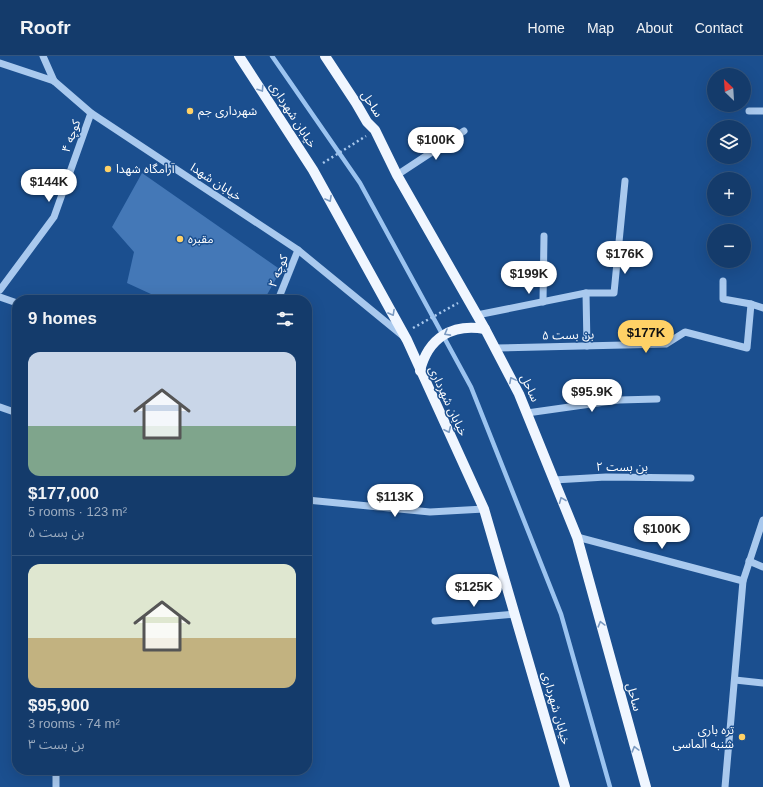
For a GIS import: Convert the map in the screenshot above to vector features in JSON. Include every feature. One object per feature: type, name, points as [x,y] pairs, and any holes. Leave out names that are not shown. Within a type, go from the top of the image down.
[{"type":"main road","name":"خیابان شهرداری","points":[[239,56],[313,170],[406,337],[484,509],[565,787]]},
{"type":"main road","name":"ساحل","points":[[325,56],[367,122],[375,130],[397,176],[485,329],[519,394],[577,537],[646,787]]},
{"type":"main road","points":[[420,370],[428,350],[434,342],[443,335],[452,330],[463,327],[485,329]]},
{"type":"street","points":[[43,56],[54,81]]},
{"type":"street","name":"خیابان شهدا","points":[[0,63],[54,81],[91,113],[298,250],[406,337]]},
{"type":"street","points":[[751,111],[763,111]]},
{"type":"street","name":"کوچه ۴","points":[[0,290],[54,217],[91,113]]},
{"type":"street","points":[[397,176],[464,131]]},
{"type":"street","points":[[476,315],[586,294],[614,293],[625,181]]},
{"type":"street","points":[[543,302],[544,236]]},
{"type":"street","name":"کوچه ۲","points":[[280,295],[298,250]]},
{"type":"street","points":[[723,281],[723,300],[752,304],[763,308]]},
{"type":"street","points":[[586,294],[587,346]]},
{"type":"street","points":[[0,297],[12,302]]},
{"type":"street","name":"بن بست ۵","points":[[494,348],[666,344],[684,332],[746,348],[752,304]]},
{"type":"street","points":[[527,413],[619,400],[657,399]]},
{"type":"street","points":[[0,407],[12,411]]},
{"type":"street","name":"بن بست ۲","points":[[554,480],[606,477],[691,478]]},
{"type":"street","points":[[312,500],[430,512],[484,509]]},
{"type":"street","points":[[725,787],[743,581],[763,520]]},
{"type":"street","points":[[577,537],[743,581]]},
{"type":"street","points":[[749,561],[763,567]]},
{"type":"street","points":[[435,621],[515,614]]},
{"type":"street","points":[[735,680],[763,683]]},
{"type":"street","points":[[56,775],[56,787]]},
{"type":"path","points":[[313,170],[375,130]]},
{"type":"path","points":[[406,337],[467,298]]},
{"type":"building","name":"مقبره","points":[[142,173],[281,270],[267,295],[153,295],[127,283],[134,252],[112,227]]},
{"type":"waterway","points":[[272,56],[360,183],[471,387],[561,614],[610,787]]},
{"type":"place","name":"شهرداری جم","points":[[190,111]]},
{"type":"place","name":"آرامگاه شهدا","points":[[108,169]]},
{"type":"place","name":"مقبره","points":[[180,239]]},
{"type":"place","name":"تره باری شنبه الماسی","points":[[742,737]]}]
